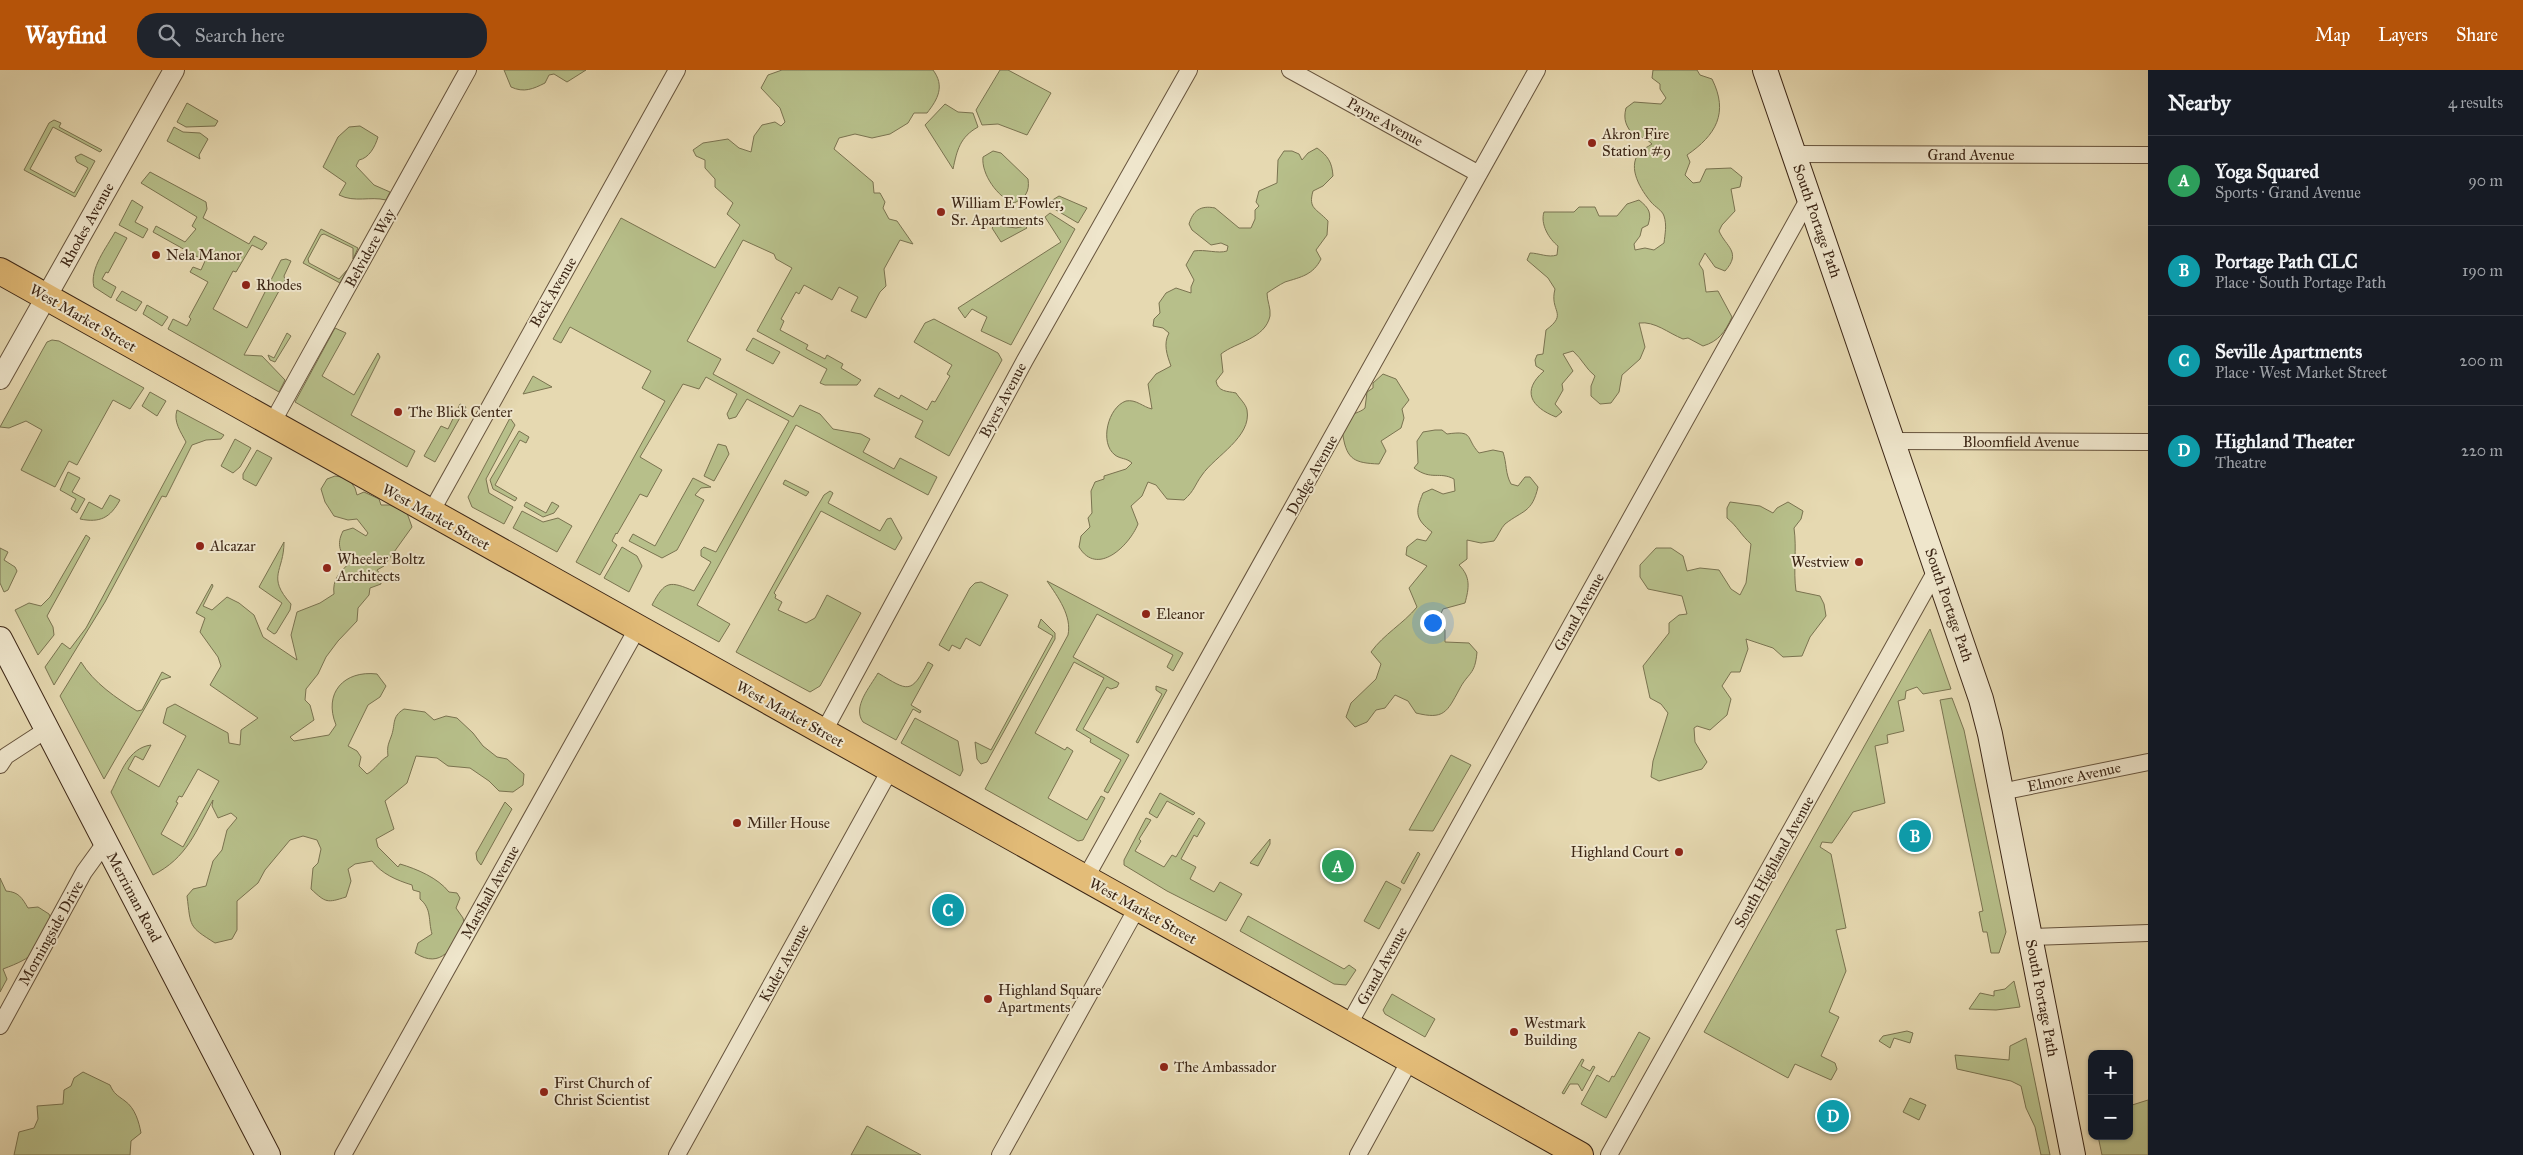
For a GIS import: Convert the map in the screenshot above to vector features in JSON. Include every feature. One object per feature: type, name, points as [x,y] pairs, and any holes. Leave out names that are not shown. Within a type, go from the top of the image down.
[{"type":"main road","name":"South Portage Path","points":[[1765,70],[1981,699],[1990,734],[2074,1155]]},
{"type":"main road","name":"West Market Street","points":[[0,272],[1580,1155]]},
{"type":"main road","name":"Merriman Road","points":[[0,639],[268,1155]]},
{"type":"street","name":"Rhodes Avenue","points":[[0,379],[174,70]]},
{"type":"street","name":"Belvidere Way","points":[[271,425],[468,70]]},
{"type":"street","name":"Beck Avenue","points":[[430,514],[677,70]]},
{"type":"street","name":"Byers Avenue","points":[[823,733],[1034,343],[1189,70]]},
{"type":"street","name":"Payne Avenue","points":[[1290,70],[1479,174]]},
{"type":"street","name":"Dodge Avenue","points":[[1085,879],[1537,70]]},
{"type":"street","name":"Grand Avenue","points":[[1794,154],[2148,156]]},
{"type":"street","name":"Grand Avenue","points":[[1348,1026],[1810,198]]},
{"type":"street","name":"Bloomfield Avenue","points":[[1893,441],[2148,442]]},
{"type":"street","name":"South Highland Avenue","points":[[1609,1155],[1937,569]]},
{"type":"street","name":"Marshall Avenue","points":[[343,1155],[638,629]]},
{"type":"street","points":[[0,765],[6,756],[46,730]]},
{"type":"street","name":"Elmore Avenue","points":[[2001,792],[2148,762]]},
{"type":"street","name":"Kuder Avenue","points":[[676,1155],[890,770]]},
{"type":"street","name":"Morningside Drive","points":[[0,1026],[84,872],[105,842]]},
{"type":"street","points":[[1000,1155],[1138,908]]},
{"type":"street","points":[[2030,937],[2148,933]]},
{"type":"street","points":[[1358,1155],[1410,1060]]},
{"type":"green space","points":[[504,70],[586,70],[567,82],[554,74],[549,75],[545,83],[524,90],[511,87]]},
{"type":"green space","points":[[782,70],[933,70],[939,82],[939,92],[927,113],[914,113],[908,123],[890,134],[872,138],[855,134],[839,138],[834,149],[873,182],[874,193],[880,193],[885,202],[883,208],[889,219],[897,221],[913,244],[900,240],[884,269],[886,286],[880,292],[866,318],[851,311],[858,297],[839,287],[832,300],[804,285],[799,294],[796,292],[781,319],[784,321],[780,330],[808,345],[806,349],[825,359],[827,355],[843,364],[841,368],[861,380],[857,385],[825,385],[820,383],[827,369],[757,331],[792,268],[776,259],[774,254],[743,240],[687,341],[721,359],[713,374],[793,417],[800,405],[820,414],[833,429],[861,434],[870,439],[863,452],[894,469],[900,458],[937,477],[928,495],[796,425],[697,605],[730,624],[719,642],[652,605],[661,591],[669,585],[679,585],[694,591],[711,562],[701,556],[701,550],[704,547],[716,552],[789,421],[747,399],[736,417],[729,419],[727,414],[737,394],[706,377],[699,389],[683,384],[640,457],[662,470],[647,497],[640,494],[616,533],[612,541],[617,545],[600,575],[576,562],[665,401],[642,388],[651,371],[570,327],[561,343],[553,339],[621,218],[715,268],[740,225],[727,214],[733,203],[715,187],[715,179],[705,168],[705,160],[696,156],[693,150],[703,143],[728,139],[739,148],[751,152],[754,136],[762,125],[775,122],[781,126],[785,122],[780,108],[761,88],[768,75]]},
{"type":"green space","points":[[1000,70],[1008,70],[1051,93],[1027,135],[998,124],[982,125],[976,110]]},
{"type":"green space","points":[[1653,70],[1697,70],[1700,75],[1712,79],[1717,91],[1719,113],[1717,122],[1706,139],[1687,155],[1690,162],[1685,175],[1693,183],[1700,182],[1706,169],[1731,168],[1742,177],[1740,187],[1731,189],[1735,211],[1719,231],[1731,250],[1732,259],[1730,264],[1725,271],[1715,267],[1705,253],[1699,264],[1703,270],[1706,292],[1718,291],[1732,317],[1721,335],[1703,346],[1688,338],[1683,339],[1651,324],[1639,323],[1645,347],[1640,359],[1622,375],[1619,392],[1611,403],[1600,404],[1591,396],[1591,386],[1595,376],[1573,351],[1563,354],[1573,371],[1562,384],[1563,390],[1555,404],[1562,412],[1556,417],[1547,413],[1535,403],[1531,392],[1537,378],[1544,371],[1536,366],[1535,360],[1537,355],[1543,354],[1546,330],[1553,324],[1557,316],[1554,303],[1555,289],[1548,278],[1527,260],[1530,253],[1550,256],[1557,255],[1558,246],[1551,239],[1544,226],[1544,212],[1574,212],[1579,207],[1595,207],[1599,216],[1617,216],[1627,204],[1639,200],[1647,208],[1650,217],[1648,225],[1642,228],[1640,236],[1634,244],[1635,250],[1645,248],[1654,250],[1664,243],[1666,226],[1664,216],[1643,191],[1637,179],[1634,165],[1639,153],[1652,144],[1645,138],[1634,136],[1627,126],[1625,119],[1626,108],[1634,102],[1661,104],[1666,98],[1660,89],[1660,84],[1652,78]]},
{"type":"green space","points":[[187,103],[218,121],[215,126],[186,127],[177,122]]},
{"type":"green space","points":[[945,104],[958,112],[973,113],[978,127],[967,135],[960,145],[953,169],[925,125]]},
{"type":"green space","points":[[54,120],[61,123],[59,127],[102,150],[100,152],[53,127],[30,169],[74,193],[88,168],[77,162],[75,157],[81,154],[95,161],[75,197],[24,170],[49,123]]},
{"type":"green space","points":[[360,126],[378,137],[371,152],[359,160],[356,166],[374,185],[390,192],[386,200],[351,199],[339,195],[346,183],[323,167],[338,137],[349,127]]},
{"type":"green space","points":[[174,127],[183,132],[200,133],[208,139],[199,155],[200,159],[167,141]]},
{"type":"green space","points":[[1317,148],[1329,160],[1333,176],[1323,186],[1313,191],[1312,197],[1314,208],[1328,221],[1327,235],[1316,250],[1321,259],[1310,272],[1285,282],[1267,293],[1270,316],[1267,324],[1256,335],[1221,354],[1223,372],[1216,381],[1217,385],[1223,390],[1236,393],[1245,406],[1247,420],[1244,429],[1231,446],[1202,475],[1184,500],[1167,499],[1156,485],[1148,482],[1142,496],[1131,506],[1138,524],[1128,541],[1112,555],[1103,559],[1086,556],[1079,547],[1081,536],[1090,527],[1088,518],[1092,513],[1091,491],[1095,482],[1104,479],[1104,476],[1126,469],[1132,463],[1115,455],[1110,449],[1107,442],[1107,434],[1110,418],[1114,410],[1126,401],[1133,401],[1152,409],[1148,384],[1156,374],[1171,366],[1166,345],[1169,333],[1163,328],[1153,326],[1154,319],[1160,313],[1159,303],[1166,293],[1176,288],[1191,293],[1194,280],[1186,265],[1194,251],[1227,251],[1228,246],[1221,243],[1211,245],[1192,230],[1189,224],[1195,212],[1205,207],[1215,208],[1239,228],[1251,228],[1255,219],[1255,210],[1259,206],[1256,202],[1259,191],[1277,183],[1278,160],[1284,151],[1292,151],[1299,154],[1302,160],[1308,153]]},
{"type":"green space","points":[[993,151],[1001,153],[1028,179],[1026,194],[1014,203],[997,191],[985,171],[983,157]]},
{"type":"green space","points":[[150,172],[206,202],[207,209],[203,218],[249,244],[254,236],[267,243],[262,250],[252,245],[236,272],[233,271],[213,309],[247,328],[281,260],[291,261],[284,276],[285,280],[244,355],[262,356],[285,380],[279,392],[168,329],[173,319],[187,326],[191,319],[189,317],[208,282],[190,272],[193,267],[201,270],[205,261],[153,232],[156,226],[185,242],[196,229],[192,226],[197,217],[141,183]]},
{"type":"green space","points":[[1059,196],[1087,208],[1078,223],[1046,204]]},
{"type":"green space","points":[[132,200],[143,207],[135,222],[148,229],[143,238],[119,225]]},
{"type":"green space","points":[[1050,213],[1075,229],[1011,345],[981,331],[987,317],[972,309],[965,318],[958,308],[1061,242],[1045,217]]},
{"type":"green space","points":[[995,225],[1016,228],[1025,226],[1027,228],[1001,242],[992,228]]},
{"type":"green space","points":[[321,229],[358,248],[353,259],[353,248],[324,234],[321,235],[308,259],[309,263],[339,279],[347,270],[340,283],[303,263]]},
{"type":"green space","points":[[115,232],[127,238],[108,273],[106,272],[102,279],[116,287],[111,298],[94,287],[93,280],[96,266]]},
{"type":"green space","points":[[122,291],[142,302],[136,311],[116,300]]},
{"type":"green space","points":[[147,305],[168,317],[162,326],[143,314]]},
{"type":"green space","points":[[934,319],[998,353],[1002,360],[949,456],[915,437],[923,421],[874,396],[879,388],[899,399],[901,395],[927,410],[932,401],[935,402],[950,376],[947,374],[952,365],[914,342],[925,323]]},
{"type":"green space","points":[[335,328],[346,333],[322,376],[354,395],[378,353],[380,357],[351,415],[415,451],[407,467],[295,402]]},
{"type":"green space","points":[[287,333],[291,336],[275,362],[270,360],[268,355],[274,358]]},
{"type":"green space","points":[[753,338],[780,352],[773,364],[746,350]]},
{"type":"green space","points":[[52,340],[59,341],[144,388],[130,409],[113,400],[77,465],[69,461],[55,487],[21,470],[42,430],[26,421],[9,428],[0,427],[47,342]]},
{"type":"green space","points":[[1383,374],[1396,379],[1409,400],[1402,409],[1404,418],[1401,428],[1381,441],[1386,451],[1379,464],[1364,463],[1354,459],[1347,450],[1343,436],[1343,426],[1348,417],[1365,408],[1367,392],[1373,388],[1373,383]]},
{"type":"green space","points":[[533,376],[552,387],[523,394]]},
{"type":"green space","points":[[150,392],[166,401],[157,416],[142,406]]},
{"type":"green space","points":[[460,404],[466,407],[435,462],[424,456],[441,426],[448,429]]},
{"type":"green space","points":[[177,410],[224,435],[221,439],[206,440],[192,445],[166,497],[162,496],[105,602],[54,685],[45,667],[62,643],[70,649],[86,628],[186,442],[177,423]]},
{"type":"green space","points":[[510,418],[515,425],[486,479],[489,493],[513,507],[504,524],[472,507],[468,497]]},
{"type":"green space","points":[[1442,430],[1447,434],[1466,434],[1479,453],[1493,450],[1503,452],[1511,484],[1518,486],[1525,477],[1530,477],[1538,487],[1536,495],[1526,510],[1505,524],[1494,541],[1481,543],[1467,540],[1467,559],[1459,565],[1466,574],[1468,583],[1465,603],[1443,609],[1437,622],[1445,630],[1445,642],[1469,643],[1477,652],[1473,670],[1462,684],[1448,709],[1439,715],[1416,713],[1408,701],[1395,695],[1385,708],[1376,710],[1367,722],[1355,727],[1346,717],[1351,703],[1376,679],[1381,664],[1371,652],[1417,607],[1409,588],[1427,566],[1406,555],[1407,547],[1417,539],[1426,541],[1432,532],[1422,523],[1418,515],[1423,493],[1432,489],[1443,494],[1455,491],[1454,479],[1426,474],[1414,468],[1418,463],[1417,441],[1423,432]]},
{"type":"green space","points":[[519,431],[529,437],[526,443],[520,440],[495,485],[517,498],[515,501],[493,489],[490,480]]},
{"type":"green space","points":[[235,439],[251,448],[240,467],[233,473],[221,466]]},
{"type":"green space","points":[[718,444],[726,446],[729,454],[714,481],[704,476]]},
{"type":"green space","points":[[257,450],[272,458],[256,486],[243,479],[243,474]]},
{"type":"green space","points":[[68,472],[80,478],[72,492],[85,499],[77,513],[71,509],[76,499],[60,490]]},
{"type":"green space","points":[[335,476],[348,478],[355,488],[357,495],[364,492],[379,499],[381,505],[390,505],[407,513],[412,527],[384,566],[377,570],[380,574],[381,584],[370,588],[369,595],[358,608],[357,621],[326,657],[318,674],[306,689],[305,700],[310,705],[314,720],[290,737],[294,741],[329,735],[336,725],[332,703],[339,686],[355,676],[377,674],[386,686],[380,697],[368,705],[348,746],[357,751],[361,757],[359,766],[367,774],[388,756],[388,746],[395,718],[404,709],[425,712],[434,720],[446,716],[457,718],[473,733],[483,746],[497,757],[507,759],[524,774],[523,785],[513,792],[499,791],[489,781],[470,768],[448,766],[437,758],[416,756],[407,783],[385,801],[394,829],[376,839],[378,847],[398,867],[400,864],[427,875],[439,882],[449,892],[457,893],[460,898],[456,908],[463,918],[465,927],[451,948],[439,958],[424,958],[415,953],[418,943],[432,934],[428,911],[420,899],[420,892],[413,890],[412,885],[385,873],[372,861],[355,864],[348,869],[351,881],[346,897],[331,901],[324,899],[311,889],[313,868],[318,863],[321,849],[317,840],[303,836],[290,840],[265,870],[258,883],[237,901],[237,930],[232,939],[215,943],[192,925],[187,896],[193,889],[206,886],[213,861],[222,850],[227,830],[237,818],[231,813],[218,818],[212,806],[213,800],[196,833],[182,852],[165,868],[153,875],[111,792],[131,756],[143,747],[151,745],[143,760],[135,756],[128,769],[159,787],[186,736],[163,723],[167,708],[175,704],[228,733],[229,743],[240,745],[241,730],[258,718],[210,685],[221,666],[218,657],[200,632],[205,618],[196,613],[212,584],[213,586],[203,606],[212,610],[227,597],[239,603],[254,615],[263,637],[297,660],[291,635],[297,612],[320,603],[334,594],[334,584],[338,576],[350,563],[340,548],[343,531],[353,528],[366,536],[368,533],[357,519],[348,520],[334,516],[325,502],[321,489],[327,479]],"holes":[[[198,769],[219,781],[183,847],[161,834],[178,803],[176,802],[179,796],[182,797]]]},
{"type":"green space","points":[[693,478],[711,487],[701,488],[695,495],[704,500],[677,550],[662,558],[629,541],[633,534],[655,546]]},
{"type":"green space","points":[[785,480],[809,492],[806,496],[783,484]]},
{"type":"green space","points":[[830,491],[833,493],[828,503],[880,531],[887,519],[891,518],[902,538],[895,550],[821,511],[774,593],[776,595],[775,598],[782,602],[778,610],[806,623],[815,618],[827,595],[861,613],[820,686],[810,692],[736,652],[814,512],[824,495]]},
{"type":"green space","points":[[110,495],[120,500],[108,515],[104,518],[93,520],[80,519],[89,502],[102,509]]},
{"type":"green space","points":[[526,502],[546,513],[552,502],[559,506],[554,513],[543,517],[524,506]]},
{"type":"green space","points":[[1730,502],[1760,506],[1773,513],[1777,508],[1788,502],[1803,511],[1801,519],[1794,528],[1796,591],[1820,596],[1824,604],[1826,616],[1810,637],[1802,656],[1783,657],[1773,648],[1746,639],[1748,649],[1740,672],[1731,672],[1722,686],[1731,699],[1727,715],[1710,730],[1697,726],[1694,728],[1695,742],[1707,762],[1702,769],[1659,781],[1651,777],[1653,761],[1668,713],[1661,704],[1650,698],[1643,666],[1669,633],[1669,623],[1679,615],[1687,614],[1682,596],[1648,589],[1640,577],[1640,565],[1656,548],[1671,548],[1683,556],[1687,571],[1700,568],[1719,570],[1731,589],[1740,595],[1746,583],[1751,544],[1727,518],[1727,508]]},
{"type":"green space","points":[[522,511],[543,522],[558,518],[572,526],[557,552],[513,528]]},
{"type":"green space","points":[[86,535],[90,538],[47,616],[53,627],[54,635],[38,655],[15,610],[29,603],[41,606],[50,597]]},
{"type":"green space","points":[[284,542],[278,580],[279,587],[291,604],[290,610],[274,634],[267,629],[282,603],[259,587]]},
{"type":"green space","points":[[622,547],[637,556],[642,566],[629,592],[604,578]]},
{"type":"green space","points":[[0,548],[8,552],[4,560],[15,567],[17,571],[8,590],[4,592],[0,583]]},
{"type":"green space","points":[[1047,581],[1183,653],[1173,671],[1167,667],[1173,655],[1097,614],[1073,657],[1119,683],[1117,687],[1111,689],[1107,687],[1083,729],[1129,755],[1108,793],[1104,791],[1121,760],[1090,742],[1091,739],[1076,730],[1104,678],[1074,662],[1035,733],[1065,750],[1067,747],[1073,751],[1048,798],[1087,820],[1101,796],[1105,798],[1083,840],[1078,841],[985,789],[1068,635],[1069,628],[1066,614],[1060,600]]},
{"type":"green space","points":[[981,582],[1008,595],[980,646],[966,638],[960,649],[952,645],[949,651],[939,645],[970,588],[975,583]]},
{"type":"green space","points":[[1041,619],[1055,633],[1055,639],[987,762],[981,764],[977,759],[975,742],[991,750],[1053,636],[1038,627]]},
{"type":"green space","points":[[1930,629],[1951,689],[1923,694],[1917,687],[1906,691],[1905,699],[1898,701],[1904,731],[1887,735],[1888,743],[1875,746],[1885,803],[1853,812],[1832,843],[1822,842],[1820,847],[1831,854],[1846,928],[1836,930],[1846,971],[1829,1012],[1839,1017],[1821,1056],[1835,1063],[1837,1069],[1831,1080],[1795,1064],[1788,1078],[1704,1032]]},
{"type":"green space","points":[[81,662],[92,677],[113,695],[137,711],[142,710],[162,672],[171,677],[161,680],[104,779],[60,696]]},
{"type":"green space","points":[[928,662],[933,665],[911,705],[921,711],[920,713],[913,709],[896,740],[863,722],[860,710],[863,697],[878,673],[896,684],[908,687],[917,680]]},
{"type":"green space","points":[[1156,686],[1167,690],[1138,743],[1136,742],[1162,694],[1156,690]]},
{"type":"green space","points":[[1952,698],[1964,730],[2006,932],[1999,953],[1991,953],[1987,932],[1983,932],[1979,912],[1983,911],[1940,700]]},
{"type":"green space","points":[[915,718],[958,741],[963,770],[960,776],[901,743]]},
{"type":"green space","points":[[1451,755],[1471,765],[1433,831],[1409,830]]},
{"type":"green space","points":[[1160,793],[1195,813],[1193,815],[1167,801],[1157,818],[1149,813]]},
{"type":"green space","points":[[505,802],[512,809],[481,865],[477,860],[476,853]]},
{"type":"green space","points":[[1146,818],[1151,820],[1139,839],[1141,841],[1135,851],[1164,867],[1172,855],[1176,857],[1199,818],[1205,823],[1197,837],[1194,835],[1181,859],[1196,867],[1190,879],[1214,892],[1220,882],[1242,894],[1226,921],[1167,891],[1124,865],[1124,860]]},
{"type":"green space","points":[[1270,839],[1270,844],[1258,866],[1250,863]]},
{"type":"green space","points":[[1418,852],[1420,854],[1404,884],[1401,882]]},
{"type":"green space","points":[[0,878],[6,891],[20,896],[28,908],[38,907],[49,914],[53,923],[39,947],[29,957],[3,969],[7,979],[0,992]]},
{"type":"green space","points":[[1386,881],[1401,889],[1379,929],[1364,921]]},
{"type":"green space","points":[[1248,916],[1344,969],[1349,965],[1356,970],[1346,985],[1334,984],[1240,931]]},
{"type":"green space","points":[[2014,981],[2020,1007],[1996,1010],[1969,1009],[1980,993],[1994,996],[1994,991],[2005,989]]},
{"type":"green space","points":[[1392,994],[1435,1019],[1425,1037],[1385,1014],[1383,1010]]},
{"type":"green space","points":[[1907,1031],[1913,1033],[1910,1043],[1894,1038],[1890,1048],[1879,1041],[1883,1036]]},
{"type":"green space","points":[[1639,1032],[1650,1038],[1606,1118],[1581,1104],[1597,1075],[1609,1082],[1612,1076],[1614,1077]]},
{"type":"green space","points":[[2026,1038],[2050,1155],[2041,1155],[2035,1127],[2026,1108],[2021,1086],[2011,1081],[1957,1069],[1955,1055],[2009,1060],[2010,1046]]},
{"type":"green space","points":[[1582,1059],[1584,1060],[1581,1066],[1590,1071],[1593,1066],[1595,1067],[1582,1091],[1578,1084],[1570,1084],[1564,1094],[1562,1093]]},
{"type":"green space","points":[[83,1072],[110,1085],[114,1092],[134,1111],[141,1133],[131,1141],[130,1155],[14,1155],[19,1132],[34,1128],[38,1119],[37,1106],[63,1104],[64,1090],[71,1086],[74,1078]]},
{"type":"green space","points":[[1910,1098],[1926,1105],[1919,1120],[1903,1112]]},
{"type":"green space","points":[[2148,1100],[2148,1155],[2102,1155],[2099,1140],[2133,1140],[2133,1105]]},
{"type":"green space","points":[[867,1126],[921,1155],[851,1155]]},
{"type":"place","name":"Akron Fire Station #9","points":[[1592,143]]},
{"type":"place","name":"William E Fowler, Sr. Apartments","points":[[941,212]]},
{"type":"place","name":"Nela Manor","points":[[156,255]]},
{"type":"place","name":"Rhodes","points":[[246,285]]},
{"type":"place","name":"The Blick Center","points":[[398,412]]},
{"type":"place","name":"Alcazar","points":[[200,546]]},
{"type":"place","name":"Westview","points":[[1859,562]]},
{"type":"place","name":"Wheeler Boltz Architects","points":[[327,568]]},
{"type":"place","name":"Eleanor","points":[[1146,614]]},
{"type":"place","name":"Miller House","points":[[737,823]]},
{"type":"place","name":"Portage Path CLC","points":[[1915,836]]},
{"type":"place","name":"Highland Court","points":[[1679,852]]},
{"type":"place","name":"Yoga Squared","points":[[1338,866]]},
{"type":"place","name":"Seville Apartments","points":[[948,910]]},
{"type":"place","name":"Highland Square Apartments","points":[[988,999]]},
{"type":"place","name":"Westmark Building","points":[[1514,1032]]},
{"type":"place","name":"The Ambassador","points":[[1164,1067]]},
{"type":"place","name":"First Church of Christ Scientist","points":[[544,1092]]},
{"type":"place","name":"Highland Theater","points":[[1833,1116]]}]
